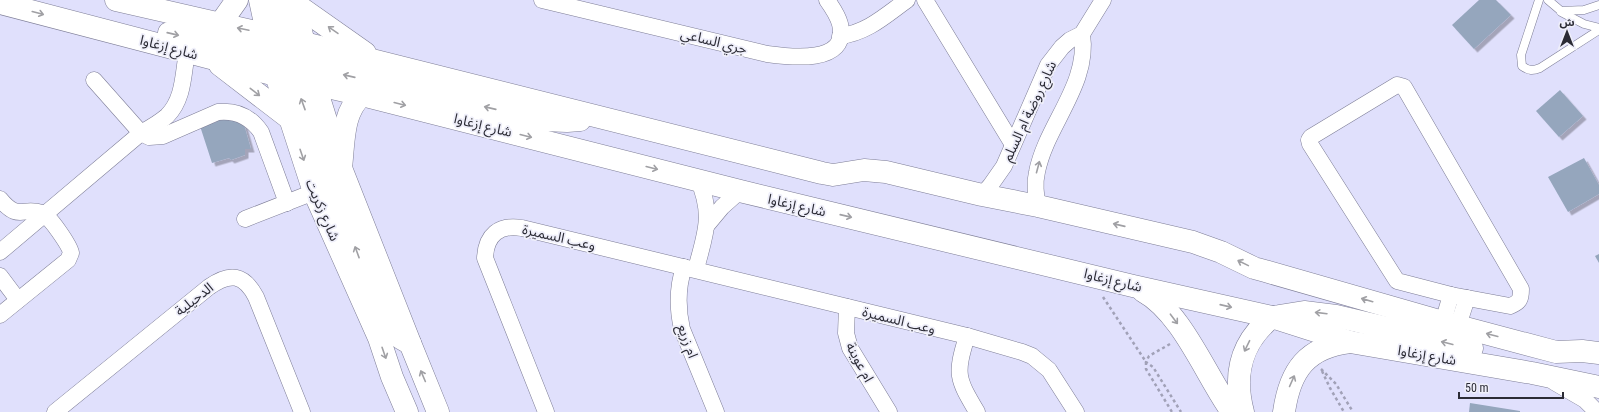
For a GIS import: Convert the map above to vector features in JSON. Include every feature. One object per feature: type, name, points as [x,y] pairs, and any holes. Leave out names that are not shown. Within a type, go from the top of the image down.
[{"type":"main road","name":"شارع إزغاوا","points":[[116,0],[220,24],[289,60],[362,95],[740,191],[1133,286],[1272,317],[1350,342],[1537,374],[1599,387]]},
{"type":"main road","points":[[220,24],[237,0]]},
{"type":"main road","name":"شارع زكريت","points":[[260,0],[340,168],[438,412]]},
{"type":"main road","points":[[288,1],[289,60],[381,316],[384,323],[395,335],[410,343]]},
{"type":"main road","points":[[288,1],[376,61]]},
{"type":"main road","name":"شارع إزغاوا","points":[[0,3],[213,59],[376,61],[828,174],[837,175],[852,171],[875,170],[1193,242],[1221,252],[1259,270],[1450,324],[1556,352],[1582,351],[1599,354]]},
{"type":"main road","points":[[107,31],[120,28],[144,28],[289,60],[542,120],[567,121],[597,116]]},
{"type":"main road","points":[[213,59],[289,118]]},
{"type":"main road","name":"شارع زكريت","points":[[289,60],[289,118],[314,192],[379,338],[392,377],[407,412]]},
{"type":"main road","points":[[340,168],[348,116],[354,103],[362,95]]},
{"type":"main road","points":[[1133,286],[1148,294],[1165,308],[1177,323],[1232,412]]},
{"type":"main road","points":[[1243,412],[1239,396],[1238,379],[1241,362],[1246,346],[1253,336],[1272,317],[1304,312],[1319,313],[1463,347],[1512,352],[1556,352]]},
{"type":"main road","points":[[1284,412],[1287,395],[1294,378],[1310,355],[1322,348],[1350,342]]},
{"type":"main road","points":[[1537,374],[1599,373]]},
{"type":"street","name":"جري الساعي","points":[[542,0],[780,56],[806,57],[825,54],[835,47],[840,36]]},
{"type":"street","points":[[827,0],[840,23],[840,36],[855,33],[868,27],[907,0]]},
{"type":"street","points":[[925,0],[1012,143]]},
{"type":"street","name":"شارع روضة ام السلم","points":[[982,195],[1000,171],[1048,65],[1062,47],[1070,40],[1082,34],[1103,0]]},
{"type":"street","name":"شارع روضة ام السلم","points":[[1038,206],[1035,184],[1036,173],[1080,68],[1084,48],[1082,34]]},
{"type":"street","points":[[0,252],[141,133],[166,116],[176,103],[182,88],[187,52]]},
{"type":"street","points":[[94,80],[141,133],[149,137],[163,136],[218,112],[227,111],[244,115],[256,125],[260,132],[287,203]]},
{"type":"street","points":[[1397,85],[1404,87],[1521,289],[1521,298],[1518,303],[1510,306],[1451,295],[1401,282],[1394,278],[1310,144],[1310,137],[1397,85]]},
{"type":"street","points":[[698,180],[707,206],[707,225]]},
{"type":"street","points":[[690,268],[707,225],[722,206],[740,191]]},
{"type":"street","points":[[245,219],[314,192]]},
{"type":"street","points":[[0,198],[11,209],[17,212],[37,211],[45,214],[69,246],[71,253],[68,260],[0,315]]},
{"type":"street","name":"وعب السميرة","points":[[546,412],[485,258],[485,250],[492,235],[498,230],[506,227],[522,228],[690,268],[967,336],[1022,352],[1041,362],[1055,378],[1076,412]]},
{"type":"street","name":"ام زريع","points":[[690,268],[678,290],[679,316],[682,329],[716,412]]},
{"type":"street","points":[[0,276],[18,300]]},
{"type":"street","name":"الدحيلية","points":[[55,412],[209,286],[218,280],[232,278],[243,279],[250,286],[256,297],[302,412]]},
{"type":"street","points":[[1450,324],[1451,295]]},
{"type":"street","points":[[1450,324],[1467,298]]},
{"type":"street","name":"ام عوينة","points":[[847,307],[846,333],[850,348],[889,412]]},
{"type":"street","points":[[967,336],[962,352],[959,374],[961,383],[977,412]]},
{"type":"street","points":[[1537,374],[1578,396],[1597,412]]},
{"type":"lane","points":[[1539,0],[1521,55],[1522,66],[1527,70],[1533,71],[1540,68],[1599,29]]},
{"type":"lane","points":[[1548,0],[1561,12],[1584,24],[1599,29]]},
{"type":"lane","points":[[1561,12],[1584,10],[1599,4]]},
{"type":"path","points":[[1087,274],[1146,362],[1153,367],[1181,412]]},
{"type":"path","points":[[1172,412],[1146,369],[1146,362],[1149,356],[1176,341]]},
{"type":"path","points":[[1344,412],[1330,388],[1321,368],[1336,384],[1353,412]]},
{"type":"building","points":[[1479,0],[1496,0],[1511,15],[1474,49],[1452,25]]},
{"type":"building","points":[[1560,90],[1583,116],[1559,137],[1536,111]]},
{"type":"building","points":[[241,114],[251,149],[245,149],[245,155],[231,160],[229,158],[212,163],[200,126],[216,122],[216,118]]},
{"type":"building","points":[[1584,158],[1599,185],[1599,194],[1568,212],[1548,177]]},
{"type":"building","points":[[1599,254],[1599,263],[1595,256]]},
{"type":"building","points":[[1470,403],[1520,411],[1520,412],[1469,412]]}]
